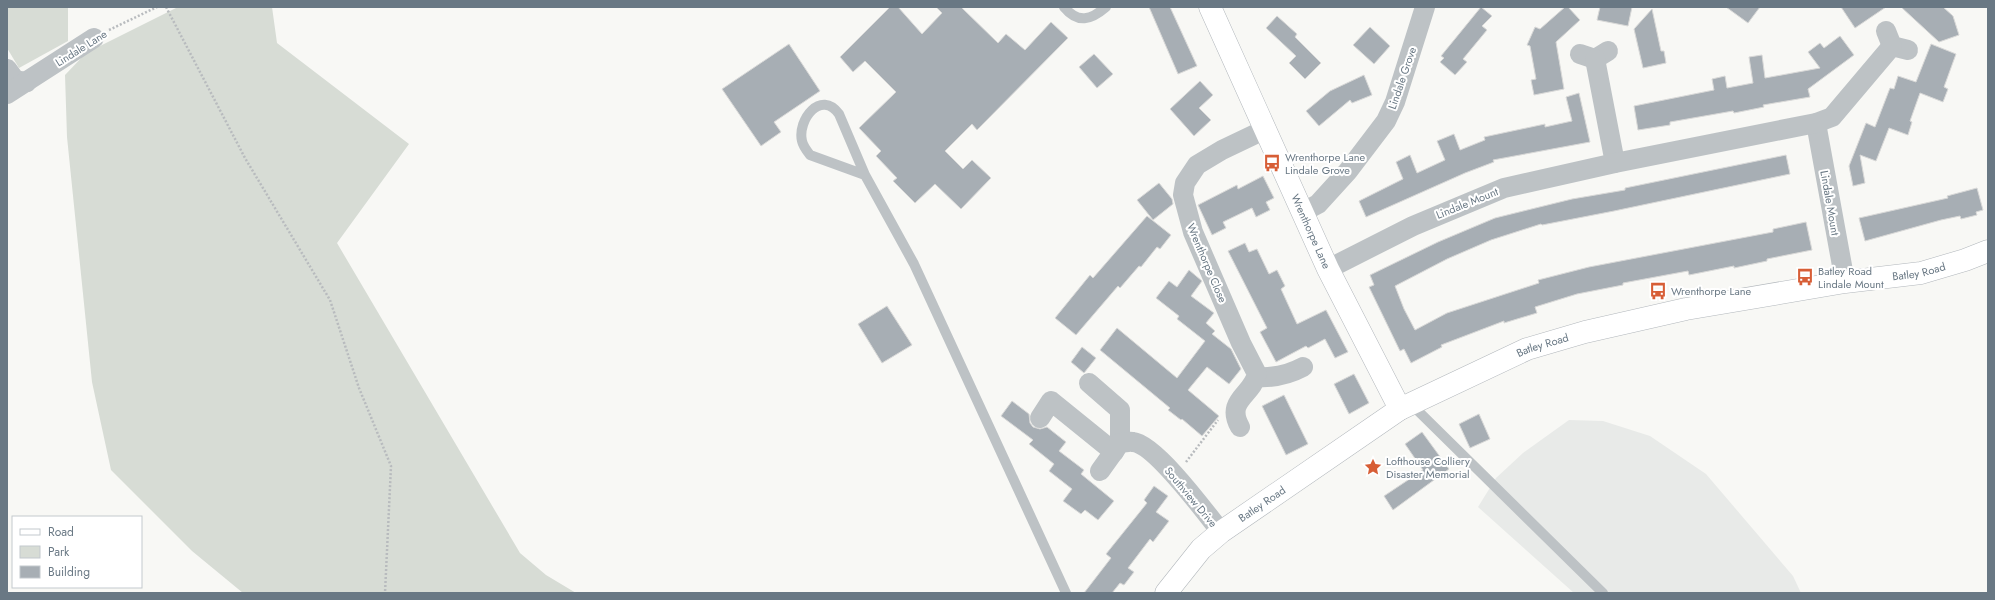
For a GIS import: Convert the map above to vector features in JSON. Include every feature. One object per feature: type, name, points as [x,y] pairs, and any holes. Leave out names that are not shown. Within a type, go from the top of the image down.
[{"type":"street","name":"Wrenthorpe Lane","points":[[1210,7],[1328,269],[1405,406]]},
{"type":"street","name":"Lindale Grove","points":[[1303,212],[1318,204],[1348,171],[1386,121],[1396,102],[1425,7]]},
{"type":"street","name":"Lindale Lane","points":[[7,94],[94,38]]},
{"type":"street","name":"Lindale Mount","points":[[1328,269],[1413,226],[1504,188],[1816,123],[1832,117],[1896,42]]},
{"type":"street","points":[[1595,55],[1615,164]]},
{"type":"street","points":[[7,69],[15,80],[27,82]]},
{"type":"street","name":"Lindale Mount","points":[[1816,123],[1845,282]]},
{"type":"street","name":"Wrenthorpe Close","points":[[1257,377],[1258,374],[1241,343],[1193,232],[1183,195],[1188,175],[1197,165],[1222,150],[1266,129]]},
{"type":"street","name":"Batley Road","points":[[1166,593],[1201,549],[1220,532],[1405,406],[1527,349],[1585,332],[1686,309],[1845,282],[1921,273],[1988,252]]},
{"type":"street","points":[[1240,427],[1235,417],[1235,410],[1241,397],[1256,381],[1257,377],[1268,378],[1292,372],[1303,367]]},
{"type":"street","points":[[1089,384],[1120,410],[1112,446],[1100,471]]},
{"type":"street","points":[[1040,418],[1051,402],[1112,446]]},
{"type":"street","name":"Southview Drive","points":[[1112,446],[1133,442],[1144,446],[1176,474],[1220,532]]},
{"type":"lane","points":[[1064,7],[1071,15],[1087,19],[1096,16],[1106,7]]},
{"type":"lane","points":[[865,174],[810,155],[807,152],[802,142],[802,129],[806,115],[815,107],[826,104],[833,107],[836,111],[865,174],[914,264],[1066,593]]},
{"type":"lane","points":[[1405,406],[1603,593]]},
{"type":"path","name":"Lindale Lane","points":[[94,38],[125,21],[157,7]]},
{"type":"path","points":[[166,7],[245,158],[330,300],[359,388],[391,466],[385,593]]},
{"type":"path","points":[[1176,474],[1236,397],[1241,397]]},
{"type":"shaded area","points":[[1569,420],[1603,421],[1650,436],[1706,474],[1793,576],[1801,593],[1574,593],[1478,507],[1496,478],[1523,453]]},
{"type":"green space","points":[[7,7],[68,7],[68,41],[19,68],[7,48]]},
{"type":"green space","points":[[178,7],[272,7],[277,43],[409,144],[337,243],[520,553],[546,575],[576,593],[243,593],[192,551],[111,470],[92,382],[67,137],[65,75],[86,53]]},
{"type":"building","points":[[890,7],[898,7],[922,34],[942,13],[936,7],[961,7],[998,43],[1006,34],[1025,50],[1051,22],[1068,38],[977,130],[972,124],[945,151],[963,169],[972,160],[991,178],[961,209],[935,184],[915,203],[893,181],[897,178],[876,156],[881,151],[859,128],[896,92],[865,61],[853,72],[840,57]]},
{"type":"building","points":[[1149,7],[1170,7],[1197,66],[1178,74]]},
{"type":"building","points":[[1481,7],[1492,16],[1482,26],[1487,30],[1463,59],[1467,62],[1455,75],[1440,62],[1444,58],[1441,56]]},
{"type":"building","points":[[1565,7],[1568,7],[1580,20],[1556,42],[1564,89],[1534,95],[1531,80],[1536,79],[1530,46],[1527,45],[1535,27],[1540,29]]},
{"type":"building","points":[[1600,7],[1632,7],[1628,26],[1597,20]]},
{"type":"building","points":[[1726,7],[1760,7],[1748,23]]},
{"type":"building","points":[[1841,7],[1886,7],[1855,28]]},
{"type":"building","points":[[1901,7],[1943,7],[1953,16],[1959,35],[1939,42]]},
{"type":"building","points":[[1652,9],[1661,51],[1664,51],[1666,63],[1643,68],[1634,29]]},
{"type":"building","points":[[1277,16],[1297,34],[1295,37],[1321,63],[1305,79],[1289,63],[1296,56],[1266,28]]},
{"type":"building","points":[[1370,27],[1390,46],[1374,64],[1353,45]]},
{"type":"building","points":[[1840,36],[1854,55],[1808,89],[1810,97],[1763,105],[1764,107],[1734,113],[1733,111],[1670,122],[1670,125],[1638,130],[1634,106],[1714,90],[1712,79],[1725,76],[1727,88],[1753,83],[1749,57],[1762,55],[1765,78],[1820,68],[1808,52],[1820,43],[1824,48]]},
{"type":"building","points":[[789,44],[820,91],[774,122],[781,132],[761,146],[722,89]]},
{"type":"building","points":[[1931,44],[1956,54],[1944,87],[1948,89],[1943,102],[1920,93],[1910,121],[1912,122],[1908,135],[1889,128],[1876,161],[1860,155],[1865,183],[1853,186],[1849,166],[1866,123],[1875,127],[1890,88],[1894,89],[1898,76],[1916,82]]},
{"type":"building","points":[[1094,54],[1113,74],[1097,88],[1079,67]]},
{"type":"building","points":[[1364,75],[1372,95],[1352,103],[1350,100],[1319,126],[1306,111],[1330,91]]},
{"type":"building","points":[[1200,81],[1213,95],[1199,108],[1211,120],[1194,136],[1170,109]]},
{"type":"building","points":[[1579,93],[1590,142],[1493,160],[1494,162],[1465,173],[1366,217],[1359,201],[1403,179],[1396,162],[1410,155],[1417,173],[1445,160],[1437,141],[1454,134],[1460,150],[1485,140],[1484,137],[1545,124],[1545,127],[1572,121],[1566,97]]},
{"type":"building","points":[[1786,155],[1790,174],[1614,211],[1541,224],[1491,240],[1447,259],[1395,286],[1404,309],[1415,330],[1447,313],[1539,283],[1538,280],[1589,267],[1773,232],[1773,229],[1806,222],[1812,250],[1767,259],[1767,261],[1734,268],[1734,266],[1689,275],[1688,271],[1623,283],[1623,285],[1577,294],[1535,307],[1537,313],[1504,323],[1504,321],[1441,345],[1442,347],[1411,363],[1404,349],[1400,351],[1369,287],[1374,285],[1370,275],[1438,242],[1495,218],[1572,199],[1625,190],[1625,188]]},
{"type":"building","points":[[1263,176],[1274,198],[1266,202],[1270,210],[1256,217],[1252,208],[1223,222],[1226,228],[1212,235],[1198,205],[1237,185],[1238,189]]},
{"type":"building","points":[[1159,183],[1172,199],[1173,204],[1153,220],[1137,200]]},
{"type":"building","points":[[1977,188],[1983,210],[1976,212],[1977,215],[1961,219],[1960,216],[1941,220],[1865,241],[1859,218],[1948,198],[1947,196]]},
{"type":"building","points":[[1147,216],[1171,235],[1160,249],[1157,247],[1141,267],[1139,266],[1120,288],[1118,286],[1076,335],[1055,318],[1090,275],[1093,278]]},
{"type":"building","points":[[1245,243],[1249,252],[1257,249],[1269,274],[1277,270],[1285,286],[1281,289],[1297,324],[1326,310],[1348,352],[1335,358],[1325,339],[1308,348],[1306,346],[1276,362],[1260,332],[1267,328],[1228,251]]},
{"type":"building","points":[[1189,270],[1202,281],[1191,296],[1214,313],[1206,323],[1215,331],[1212,334],[1231,349],[1241,369],[1229,384],[1207,367],[1188,390],[1219,416],[1202,436],[1182,419],[1181,420],[1168,410],[1170,408],[1100,350],[1117,328],[1177,378],[1205,341],[1177,319],[1179,316],[1156,298],[1169,281],[1177,287]]},
{"type":"building","points":[[887,306],[912,345],[882,363],[858,324]]},
{"type":"building","points":[[1082,347],[1096,358],[1084,373],[1071,362]]},
{"type":"building","points":[[1354,374],[1369,403],[1349,414],[1334,384]]},
{"type":"building","points":[[1284,395],[1308,444],[1286,455],[1262,406]]},
{"type":"building","points":[[1012,401],[1029,414],[1030,423],[1033,427],[1040,429],[1047,427],[1066,442],[1059,451],[1084,470],[1081,474],[1114,501],[1098,520],[1085,510],[1081,514],[1063,501],[1072,489],[1049,471],[1054,464],[1029,444],[1033,440],[1001,416]]},
{"type":"building","points":[[1479,414],[1490,439],[1470,448],[1459,424]]},
{"type":"building","points":[[1422,432],[1449,469],[1393,510],[1384,496],[1423,470],[1405,444]]},
{"type":"building","points":[[1154,486],[1168,496],[1156,512],[1169,521],[1153,542],[1150,539],[1128,568],[1134,572],[1124,585],[1120,583],[1112,593],[1084,593],[1111,558],[1106,554],[1147,503],[1144,500]]},
{"type":"place","name":"Wrenthorpe Lane Lindale Grove","points":[[1272,163]]},
{"type":"place","name":"Batley Road Lindale Mount","points":[[1805,277]]},
{"type":"place","name":"Wrenthorpe Lane","points":[[1658,291]]},
{"type":"place","name":"Lofthouse Colliery Disaster Memorial","points":[[1373,467]]}]
